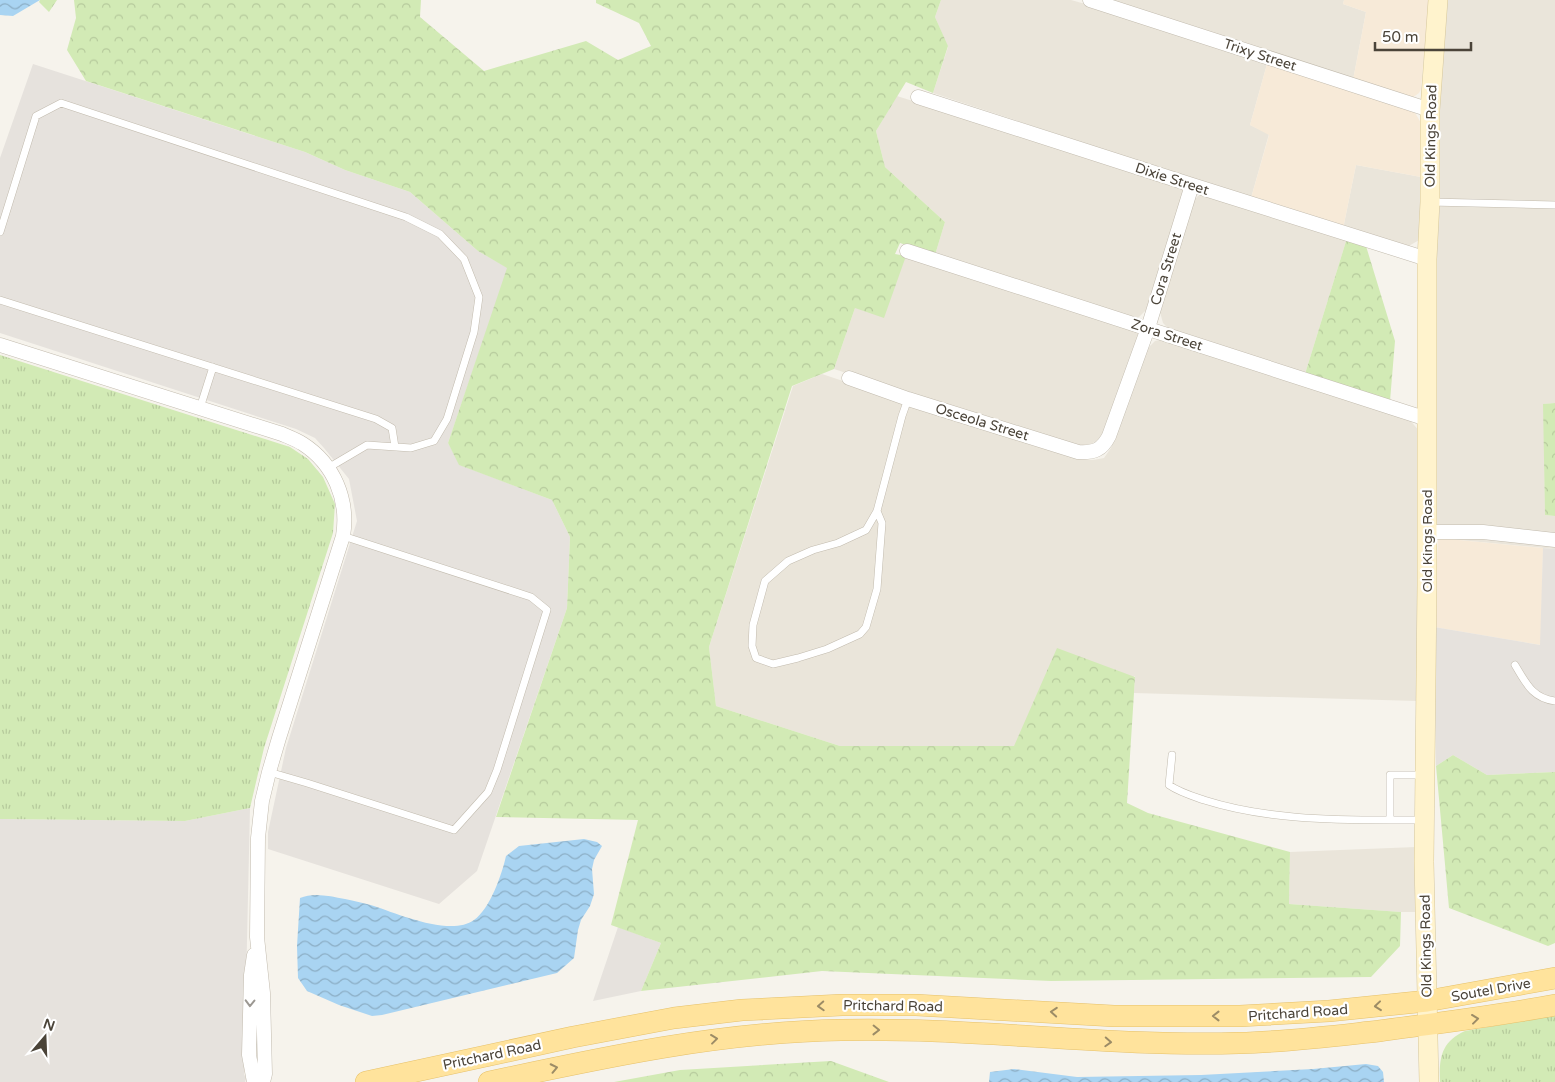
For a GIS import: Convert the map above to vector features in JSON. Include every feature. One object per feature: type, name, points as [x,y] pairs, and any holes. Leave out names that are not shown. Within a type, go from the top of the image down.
[{"type":"main road","name":"Soutel Drive","points":[[1427,1002],[1555,978]]},
{"type":"main road","name":"Pritchard Road","points":[[366,1082],[582,1035],[674,1018],[742,1010],[842,1005],[916,1005],[1114,1016],[1240,1016],[1329,1012],[1427,1002]]},
{"type":"main road","name":"Soutel Drive","points":[[1427,1025],[1486,1018],[1555,1005]]},
{"type":"main road","name":"Pritchard Road","points":[[489,1082],[679,1044],[756,1035],[840,1030],[912,1031],[1112,1042],[1240,1043],[1334,1036],[1427,1025]]},
{"type":"street","name":"Trixy Street","points":[[1090,0],[1430,110]]},
{"type":"street","name":"Old Kings Road","points":[[1428,1082],[1424,820],[1427,259],[1430,202],[1430,110],[1438,0]]},
{"type":"street","name":"Dixie Street","points":[[918,97],[1427,259]]},
{"type":"street","name":"Cora Street","points":[[1109,436],[1148,328],[1192,185]]},
{"type":"street","name":"Zora Street","points":[[907,250],[1427,419]]},
{"type":"street","points":[[0,345],[289,437],[318,455],[338,485],[344,503],[346,522],[344,536],[268,772],[262,801],[258,838],[257,937],[263,993],[265,1074],[263,1082]]},
{"type":"street","name":"Osceola Street","points":[[849,378],[908,400],[1078,452],[1090,452],[1101,449],[1109,436]]},
{"type":"street","points":[[1427,532],[1482,532],[1555,540]]},
{"type":"street","points":[[254,1082],[249,1054],[251,975],[257,937]]},
{"type":"lane","points":[[0,232],[36,116],[61,104],[406,217],[440,234],[464,259],[479,297],[474,332],[446,418],[434,441],[411,448],[367,445],[328,468]]},
{"type":"lane","points":[[1430,202],[1555,205]]},
{"type":"lane","points":[[0,300],[376,419],[392,428],[395,447]]},
{"type":"lane","points":[[200,408],[213,367]]},
{"type":"lane","points":[[877,511],[882,523],[877,590],[866,627],[860,634],[827,649],[798,658],[773,664],[756,658],[752,646],[753,624],[765,581],[788,561],[813,550],[838,544],[866,530],[877,511],[908,400]]},
{"type":"lane","points":[[268,772],[454,830],[488,792],[497,770],[546,610],[531,597],[344,536]]},
{"type":"lane","points":[[1515,665],[1535,695],[1555,702]]},
{"type":"lane","points":[[1172,755],[1169,785],[1179,791],[1210,802],[1240,809],[1306,818],[1424,820]]},
{"type":"lane","points":[[1390,820],[1390,775],[1425,775]]},
{"type":"shaded area","points":[[941,0],[1071,0],[1114,12],[1267,64],[1250,125],[1269,134],[1251,198],[933,93],[948,47],[935,17]]},
{"type":"shaded area","points":[[1108,0],[1344,0],[1343,4],[1366,12],[1353,80]]},
{"type":"shaded area","points":[[1344,0],[1429,0],[1421,89],[1419,93],[1412,98],[1353,80],[1366,12],[1343,4]]},
{"type":"shaded area","points":[[1446,0],[1555,0],[1555,403],[1544,404],[1545,515],[1555,516],[1555,549],[1438,538],[1434,489],[1434,283],[1439,69]]},
{"type":"shaded area","points":[[33,64],[305,152],[345,170],[410,192],[478,251],[508,268],[448,443],[460,465],[552,500],[570,537],[567,608],[477,871],[439,904],[268,849],[268,832],[286,748],[357,521],[349,479],[315,438],[296,429],[0,333],[0,158]]},
{"type":"shaded area","points":[[1267,64],[1414,111],[1421,123],[1421,177],[1356,165],[1343,229],[1251,198],[1269,135],[1250,125]]},
{"type":"shaded area","points":[[897,96],[1179,186],[1184,191],[1185,196],[1146,310],[1139,317],[1131,318],[935,255],[945,222],[885,167],[876,131]]},
{"type":"shaded area","points":[[1356,165],[1421,177],[1421,239],[1407,247],[1343,229]]},
{"type":"shaded area","points":[[1205,195],[1347,238],[1305,374],[1170,330],[1163,323],[1160,312],[1193,201],[1198,196]]},
{"type":"shaded area","points":[[906,256],[1133,329],[1139,334],[1138,342],[1108,424],[1100,439],[1087,446],[1074,448],[834,369],[855,308]]},
{"type":"shaded area","points":[[1164,339],[1408,418],[1421,433],[1417,701],[1134,693],[1135,676],[1014,746],[840,746],[716,706],[709,647],[793,386],[822,374],[1071,457],[1093,460],[1104,458],[1111,448],[1141,360],[1155,341]]},
{"type":"shaded area","points":[[1438,538],[1543,548],[1541,645],[1434,627]]},
{"type":"shaded area","points":[[1543,548],[1555,549],[1555,772],[1487,775],[1453,755],[1436,766],[1434,627],[1540,645]]},
{"type":"shaded area","points":[[250,808],[245,1082],[0,1082],[0,819],[185,821]]},
{"type":"shaded area","points":[[1416,847],[1415,912],[1289,904],[1290,852]]},
{"type":"shaded area","points":[[618,927],[661,943],[641,991],[593,1001]]},
{"type":"green space","points":[[40,0],[57,0],[49,12],[39,2]]},
{"type":"green space","points":[[74,0],[421,0],[420,17],[484,71],[586,41],[618,60],[651,46],[639,23],[596,3],[596,0],[941,0],[935,17],[948,46],[933,93],[906,82],[876,131],[885,167],[945,222],[935,255],[900,243],[895,254],[906,256],[884,318],[855,308],[834,369],[792,386],[709,647],[716,706],[840,746],[1014,746],[1057,648],[1135,677],[1127,803],[1148,813],[1290,852],[1289,904],[1401,912],[1400,946],[1371,977],[1051,981],[822,971],[641,991],[661,943],[611,925],[638,820],[496,817],[567,608],[570,537],[552,500],[459,465],[448,443],[507,268],[478,251],[410,192],[345,170],[305,152],[86,81],[67,50],[76,18]]},
{"type":"green space","points":[[1347,238],[1366,246],[1395,341],[1390,401],[1305,374]]},
{"type":"green space","points":[[0,355],[290,447],[308,459],[323,477],[335,504],[333,533],[264,748],[250,808],[185,821],[0,819]]},
{"type":"green space","points":[[1555,403],[1555,516],[1545,515],[1543,404]]},
{"type":"green space","points":[[1453,755],[1487,775],[1555,772],[1555,943],[1548,946],[1449,908],[1436,766]]},
{"type":"green space","points":[[1555,1015],[1555,1082],[1440,1082],[1440,1065],[1443,1052],[1457,1035],[1465,1031]]},
{"type":"green space","points":[[831,1061],[889,1082],[614,1082],[680,1070]]},
{"type":"water","points":[[0,0],[40,0],[13,16],[0,15]]},
{"type":"water","points":[[584,839],[597,842],[602,846],[594,860],[592,869],[594,894],[590,906],[581,920],[574,958],[557,973],[372,1016],[339,1005],[307,991],[298,978],[297,946],[300,898],[316,895],[333,897],[371,905],[424,922],[452,926],[464,925],[474,920],[485,908],[502,872],[506,856],[519,846]]},
{"type":"water","points":[[1366,1064],[1378,1066],[1383,1072],[1384,1082],[989,1082],[990,1072],[1014,1069],[1077,1077],[1201,1075]]}]
